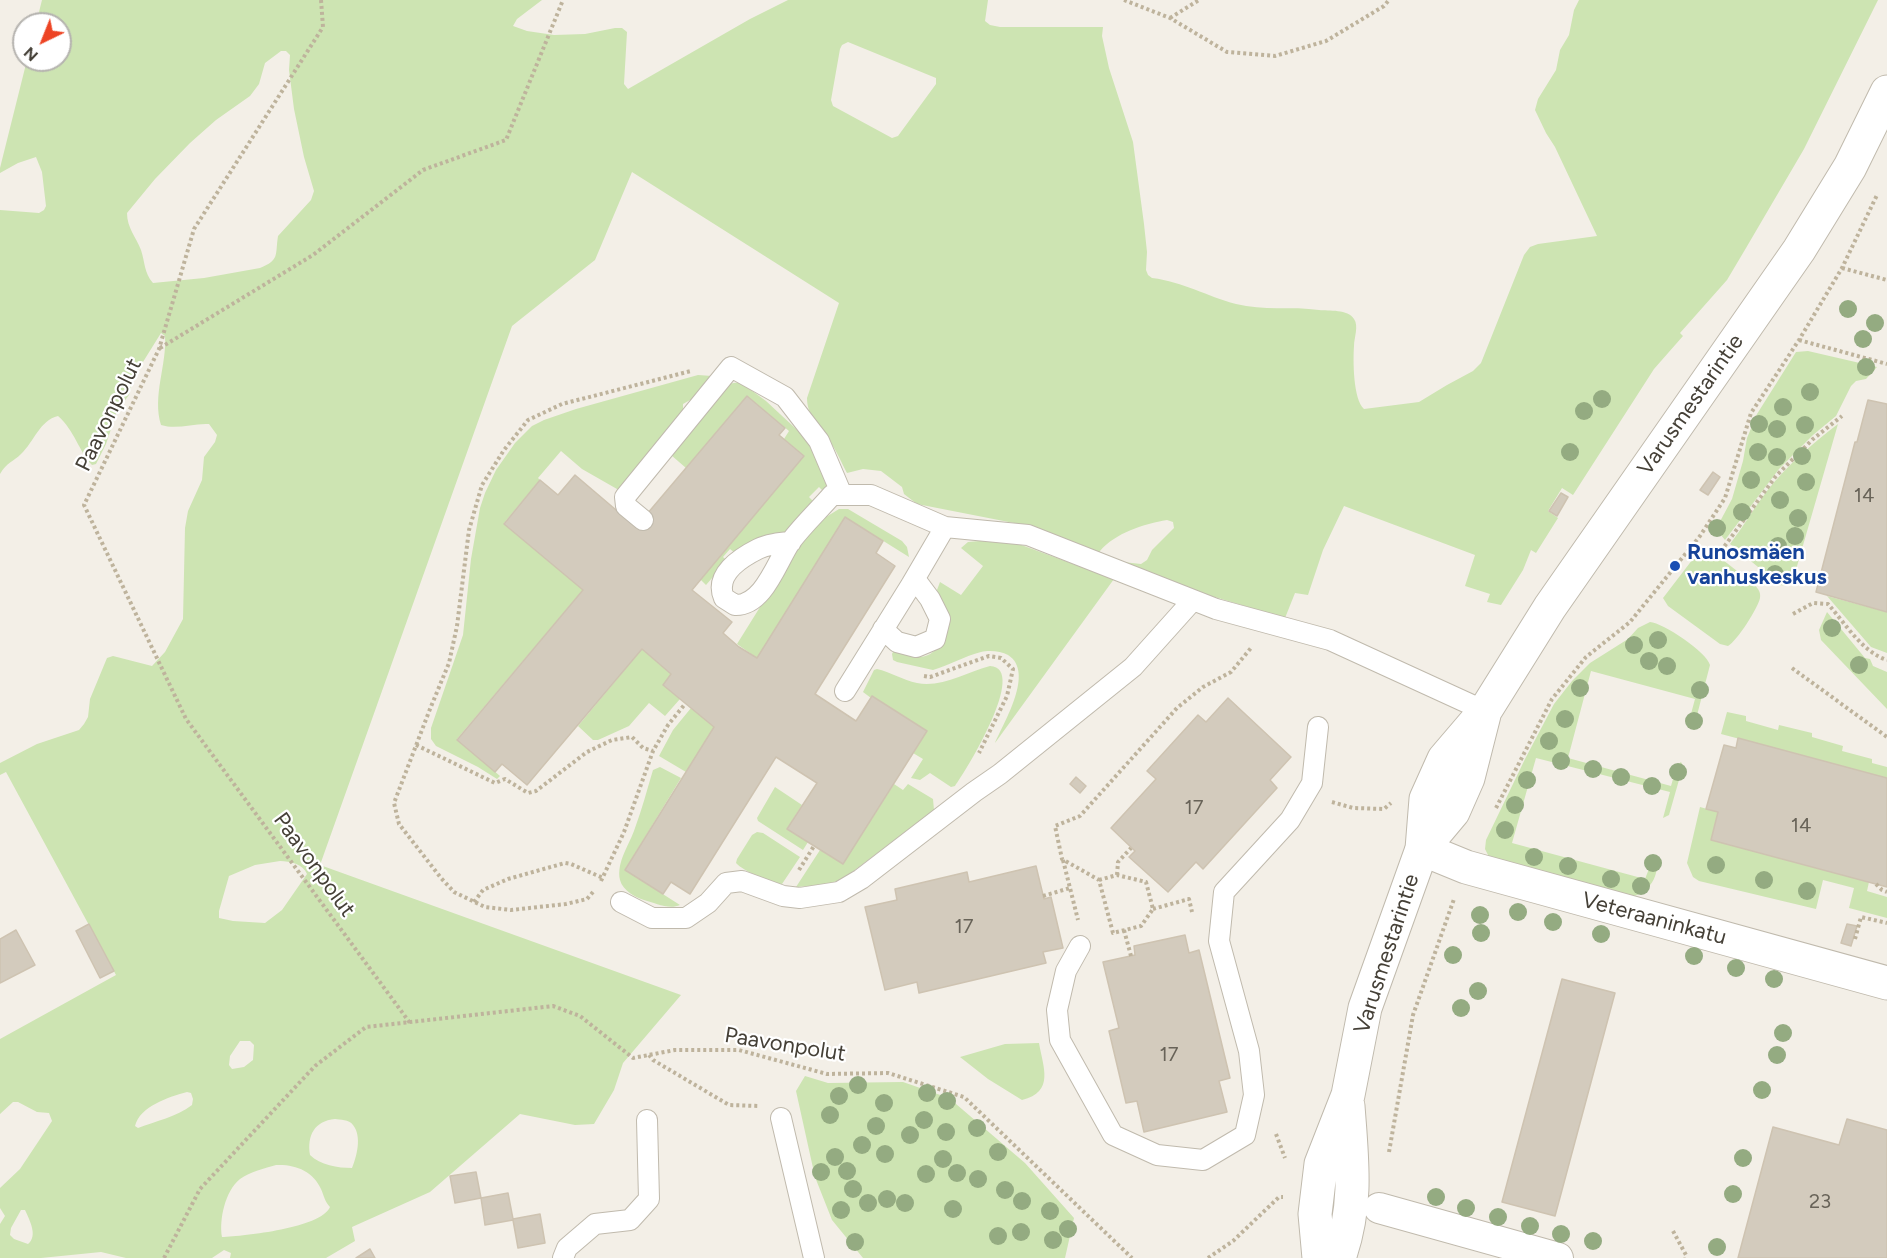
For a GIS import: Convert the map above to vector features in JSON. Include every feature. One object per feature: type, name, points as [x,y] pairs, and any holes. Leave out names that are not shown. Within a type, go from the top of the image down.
[{"type":"street","name":"Varusmestarintie","points":[[1319,1258],[1315,1214],[1321,1164],[1348,1095],[1365,1008],[1422,849],[1453,812],[1471,772],[1485,711],[1550,607],[1799,250],[1850,167],[1887,93]]},
{"type":"street","name":"Veteraaninkatu","points":[[1422,849],[1466,867],[1887,983]]},
{"type":"street","name":"Varusmestarintie","points":[[1339,1258],[1347,1235],[1354,1186],[1348,1095]]},
{"type":"street","points":[[1379,1208],[1558,1258]]},
{"type":"lane","points":[[643,520],[626,506],[625,496],[731,367],[785,398],[819,441],[842,495]]},
{"type":"lane","points":[[791,542],[832,495],[871,495],[945,527],[1028,535],[1216,609],[1330,640],[1485,711]]},
{"type":"lane","points":[[845,691],[945,527]]},
{"type":"lane","points":[[883,629],[897,642],[916,647],[935,639],[940,619],[930,598],[915,579]]},
{"type":"lane","points":[[621,902],[652,918],[686,918],[708,903],[726,883],[742,881],[783,896],[800,898],[839,892],[861,879],[1000,774],[1133,667],[1193,600]]},
{"type":"lane","points":[[1080,938],[1066,971],[1057,1010],[1060,1040],[1113,1135],[1157,1155],[1203,1160],[1245,1135],[1254,1095],[1249,1051],[1219,941],[1224,892],[1290,820],[1312,783],[1318,726]]},
{"type":"lane","points":[[781,1118],[814,1258]]},
{"type":"lane","points":[[563,1258],[567,1248],[595,1224],[630,1220],[649,1199],[648,1120]]},
{"type":"path","name":"Paavonpolut","points":[[321,0],[323,27],[194,229],[159,349],[84,505],[186,719],[410,1023],[553,1006],[580,1016],[633,1058],[675,1050],[739,1050],[827,1074],[888,1073],[964,1097],[1132,1258]]},
{"type":"path","points":[[159,349],[314,255],[423,170],[506,140],[563,0]]},
{"type":"path","points":[[1124,0],[1170,18],[1227,52],[1275,56],[1326,41],[1384,6],[1389,0]]},
{"type":"path","points":[[1170,18],[1198,0]]},
{"type":"path","points":[[1491,818],[1552,699],[1586,657],[1630,622],[1700,536],[1725,498],[1751,413],[1799,340],[1842,268],[1882,185]]},
{"type":"path","points":[[1842,268],[1887,280]]},
{"type":"path","points":[[1799,340],[1887,364]]},
{"type":"path","points":[[685,704],[668,725],[652,751],[624,832],[603,878],[587,899],[566,904],[512,909],[485,907],[454,892],[399,824],[394,803],[449,663],[457,626],[469,530],[482,485],[504,450],[528,420],[562,404],[654,379],[705,368],[731,367]]},
{"type":"path","points":[[1720,551],[1776,476],[1813,439],[1842,416]]},
{"type":"path","points":[[1793,614],[1813,603],[1828,604],[1872,653],[1887,660]]},
{"type":"path","points":[[1080,938],[1055,826],[1080,816],[1178,708],[1203,687],[1231,672],[1271,624]]},
{"type":"path","points":[[920,675],[930,677],[989,656],[1001,658],[1012,669],[1007,696],[972,767],[977,790]]},
{"type":"path","points":[[1792,668],[1887,737]]},
{"type":"path","points":[[416,745],[495,783],[506,778],[528,793],[536,791],[587,752],[612,740],[632,737],[643,748],[652,751]]},
{"type":"path","points":[[1306,793],[1353,808],[1384,809],[1392,802]]},
{"type":"path","points":[[1117,875],[1118,862],[1131,848]]},
{"type":"path","points":[[1062,859],[1100,880],[1117,875],[1146,882],[1154,909]]},
{"type":"path","points":[[474,902],[483,890],[508,879],[565,863],[603,878]]},
{"type":"path","points":[[1379,1208],[1413,1015],[1466,867]]},
{"type":"path","points":[[1100,880],[1113,933],[1141,926],[1154,909],[1189,899],[1195,922],[1219,941]]},
{"type":"path","points":[[1876,884],[1887,892]]},
{"type":"path","points":[[1043,896],[1070,888]]},
{"type":"path","points":[[1124,930],[1131,956]]},
{"type":"path","points":[[164,1258],[200,1189],[315,1066],[366,1027],[410,1023]]},
{"type":"path","points":[[650,1055],[653,1060],[729,1105],[766,1106],[781,1118]]},
{"type":"path","points":[[1250,1114],[1275,1131],[1286,1162]]},
{"type":"path","points":[[1208,1258],[1233,1241],[1279,1197],[1290,1197]]},
{"type":"path","points":[[1673,1231],[1686,1255],[1685,1258]]},
{"type":"green space","points":[[42,0],[542,0],[517,19],[513,26],[527,31],[554,35],[585,34],[622,28],[627,32],[624,84],[628,89],[750,19],[788,0],[988,0],[985,21],[990,25],[1000,27],[1103,27],[1102,36],[1109,68],[1133,142],[1148,275],[1236,304],[1343,312],[1351,316],[1356,325],[1354,379],[1360,404],[1364,409],[1419,402],[1473,371],[1481,363],[1524,255],[1530,247],[1597,236],[1535,110],[1538,99],[1556,70],[1560,50],[1569,35],[1574,10],[1579,0],[1878,0],[1804,149],[1727,280],[1680,333],[1683,336],[1654,369],[1573,495],[1562,488],[1548,511],[1558,518],[1536,553],[1531,550],[1523,570],[1501,605],[1487,602],[1490,594],[1465,586],[1475,555],[1344,506],[1323,550],[1308,595],[1295,593],[1285,618],[1208,595],[1019,524],[917,504],[904,494],[902,487],[881,471],[863,469],[847,473],[834,447],[811,415],[807,398],[839,303],[632,172],[595,260],[512,326],[320,865],[681,995],[623,1063],[614,1090],[594,1124],[575,1125],[520,1114],[430,1192],[352,1227],[355,1241],[326,1258],[230,1258],[231,1253],[224,1250],[212,1258],[126,1258],[101,1252],[41,1258],[0,1258],[0,1224],[5,1216],[0,1208],[0,1188],[20,1169],[52,1121],[49,1113],[37,1112],[18,1102],[13,1102],[0,1114],[0,1039],[116,975],[6,772],[0,775],[0,763],[37,744],[79,730],[88,717],[90,699],[107,658],[113,656],[152,666],[165,652],[183,619],[185,528],[188,511],[202,480],[204,457],[215,442],[217,435],[209,424],[173,427],[161,425],[158,403],[165,336],[161,333],[133,378],[129,395],[117,411],[106,444],[96,464],[92,465],[87,459],[69,428],[58,416],[46,422],[26,449],[0,474],[0,210],[39,213],[46,206],[42,172],[36,157],[18,163],[0,173],[24,72],[72,72],[72,12],[39,12]],"holes":[[[848,42],[936,78],[936,84],[898,136],[892,138],[833,106],[831,100],[842,45]],[[281,51],[286,51],[290,55],[289,70],[294,109],[314,191],[311,200],[278,236],[274,259],[266,265],[204,278],[153,283],[130,228],[127,213],[155,179],[190,143],[216,120],[250,96],[259,84],[265,63]],[[1167,520],[1173,522],[1174,528],[1141,564],[1123,562],[1100,554],[1106,545],[1122,534]],[[288,862],[296,864],[307,874],[282,910],[265,923],[219,918],[229,876],[255,865]],[[240,1041],[250,1041],[254,1045],[253,1060],[244,1067],[232,1069],[229,1065],[230,1056]],[[187,1092],[191,1093],[192,1105],[166,1118],[138,1128],[135,1126],[143,1113],[156,1103]],[[328,1120],[347,1121],[356,1130],[357,1152],[352,1168],[330,1165],[310,1155],[309,1148],[313,1131]],[[276,1165],[296,1167],[308,1173],[318,1183],[330,1207],[324,1214],[313,1220],[281,1230],[222,1237],[222,1214],[230,1191],[235,1184],[248,1174]],[[21,1210],[25,1210],[33,1233],[31,1241],[28,1244],[10,1235],[11,1228]]]},
{"type":"green space","points":[[1808,351],[1877,367],[1866,379],[1856,381],[1851,386],[1836,416],[1779,469],[1725,540],[1716,529],[1732,499],[1747,438],[1757,414],[1796,352]]},
{"type":"green space","points":[[698,375],[712,376],[695,399],[683,404],[683,417],[621,490],[582,469],[561,451],[504,523],[583,590],[457,739],[500,776],[497,779],[436,746],[431,739],[431,728],[463,635],[471,559],[480,508],[496,470],[515,443],[532,426],[544,420]]},
{"type":"green space","points":[[740,382],[766,401],[808,440],[827,477],[826,487],[822,490],[819,487],[809,497],[814,502],[788,534],[735,553],[730,549],[723,557],[727,561],[706,585],[700,579],[804,456],[784,439],[789,431],[747,396],[686,468],[671,455],[728,384]]},
{"type":"green space","points":[[1838,424],[1793,580],[1788,586],[1780,585],[1730,544],[1762,497],[1783,472]]},
{"type":"green space","points":[[839,509],[848,509],[902,541],[907,547],[909,557],[845,517],[757,658],[737,644],[795,551],[818,522]]},
{"type":"green space","points":[[991,540],[1016,543],[1114,579],[995,743],[1018,685],[1019,673],[1016,663],[1008,655],[995,651],[981,652],[933,670],[897,662],[893,660],[892,654],[894,650],[920,657],[931,654],[936,649],[945,637],[949,624],[948,613],[937,590],[940,582],[961,595],[983,566],[961,548],[968,542]]},
{"type":"green space","points":[[1699,551],[1714,553],[1755,585],[1760,592],[1760,598],[1751,616],[1737,638],[1728,646],[1720,644],[1668,606],[1663,598]]},
{"type":"green space","points":[[1827,596],[1887,612],[1887,653],[1871,647]]},
{"type":"green space","points":[[1827,612],[1865,658],[1870,659],[1873,666],[1887,672],[1887,709],[1821,640],[1819,630]]},
{"type":"green space","points":[[1650,622],[1684,639],[1707,659],[1710,665],[1695,723],[1688,725],[1695,699],[1591,671],[1568,758],[1671,786],[1677,765],[1681,762],[1683,766],[1669,815],[1663,818],[1670,792],[1536,758],[1512,843],[1645,879],[1654,856],[1657,870],[1648,888],[1629,897],[1489,857],[1485,849],[1486,840],[1554,704],[1590,663],[1628,639],[1638,628]]},
{"type":"green space","points":[[642,649],[671,674],[663,685],[680,699],[665,716],[649,703],[629,726],[598,740],[593,740],[578,726]]},
{"type":"green space","points":[[990,666],[1000,671],[1003,683],[999,701],[981,742],[955,786],[951,787],[930,773],[920,780],[911,778],[923,759],[913,753],[872,697],[863,692],[874,670],[926,684],[945,681]]},
{"type":"green space","points":[[691,708],[714,727],[686,772],[659,756],[673,730]]},
{"type":"green space","points":[[1727,712],[1746,716],[1746,721],[1778,730],[1779,725],[1812,733],[1812,737],[1843,746],[1842,751],[1872,759],[1872,763],[1887,767],[1887,778],[1721,734]]},
{"type":"green space","points":[[660,767],[681,778],[625,870],[680,905],[671,907],[637,897],[622,884],[619,873],[653,770]]},
{"type":"green space","points":[[894,784],[903,790],[908,784],[933,799],[934,810],[843,879],[825,885],[796,887],[820,850],[843,864]]},
{"type":"green space","points":[[775,787],[802,805],[787,829],[808,842],[803,850],[758,821],[757,818]]},
{"type":"green space","points":[[1700,807],[1718,812],[1711,840],[1869,882],[1867,891],[1887,897],[1887,918],[1849,908],[1854,888],[1823,880],[1816,909],[1699,881],[1693,877],[1687,863]]},
{"type":"green space","points":[[757,832],[763,833],[800,857],[782,884],[758,876],[736,863],[752,835]]},
{"type":"green space","points":[[1039,1043],[1044,1069],[1043,1085],[1032,1096],[1022,1100],[988,1079],[960,1057],[1005,1044]]},
{"type":"green space","points":[[805,1076],[828,1083],[903,1082],[949,1098],[1025,1163],[1074,1218],[1065,1258],[863,1258],[832,1220],[815,1177],[796,1091]]},
{"type":"building","points":[[747,396],[785,428],[779,435],[804,456],[692,590],[732,622],[723,633],[739,647],[757,658],[845,517],[883,541],[876,553],[895,566],[815,694],[856,721],[872,696],[927,731],[843,864],[787,829],[817,783],[776,757],[690,894],[671,882],[663,894],[625,870],[714,727],[663,685],[671,674],[642,649],[527,785],[502,764],[495,772],[457,740],[583,590],[504,524],[540,480],[558,495],[575,475],[636,527]]},
{"type":"building","points":[[1868,400],[1887,404],[1887,612],[1816,592]]},
{"type":"building","points":[[1713,472],[1720,477],[1708,495],[1700,490]]},
{"type":"building","points":[[1561,493],[1568,497],[1557,516],[1549,511]]},
{"type":"building","points":[[1228,698],[1291,757],[1270,780],[1277,788],[1203,869],[1196,862],[1168,892],[1129,857],[1135,851],[1111,828],[1156,779],[1147,771],[1198,715],[1206,722]]},
{"type":"building","points":[[1738,738],[1887,778],[1887,887],[1711,840],[1718,812],[1706,809],[1724,745],[1736,748]]},
{"type":"building","points":[[1076,777],[1086,786],[1080,793],[1070,784]]},
{"type":"building","points":[[1036,866],[1044,899],[1051,897],[1063,948],[1043,952],[1046,963],[919,993],[917,982],[885,990],[865,907],[897,900],[895,889],[967,872],[969,882]]},
{"type":"building","points":[[89,924],[114,971],[100,978],[76,931]]},
{"type":"building","points":[[1847,924],[1857,926],[1851,946],[1841,943]]},
{"type":"building","points":[[16,930],[35,965],[0,983],[0,939]]},
{"type":"building","points":[[1185,935],[1189,953],[1199,950],[1230,1078],[1219,1081],[1227,1112],[1144,1132],[1137,1101],[1126,1103],[1109,1031],[1119,1028],[1103,962],[1135,955],[1134,946]]},
{"type":"building","points":[[1562,979],[1615,993],[1555,1216],[1502,1202]]},
{"type":"building","points":[[1847,1119],[1887,1130],[1887,1258],[1738,1258],[1773,1127],[1839,1145]]},
{"type":"building","points":[[476,1172],[481,1198],[455,1203],[450,1176]]},
{"type":"building","points":[[508,1193],[513,1219],[540,1214],[545,1243],[518,1248],[513,1220],[485,1225],[481,1198]]},
{"type":"building","points":[[370,1249],[375,1258],[356,1258]]},
{"type":"place","name":"Runosmäen vanhuskeskus","points":[[1675,566]]}]
